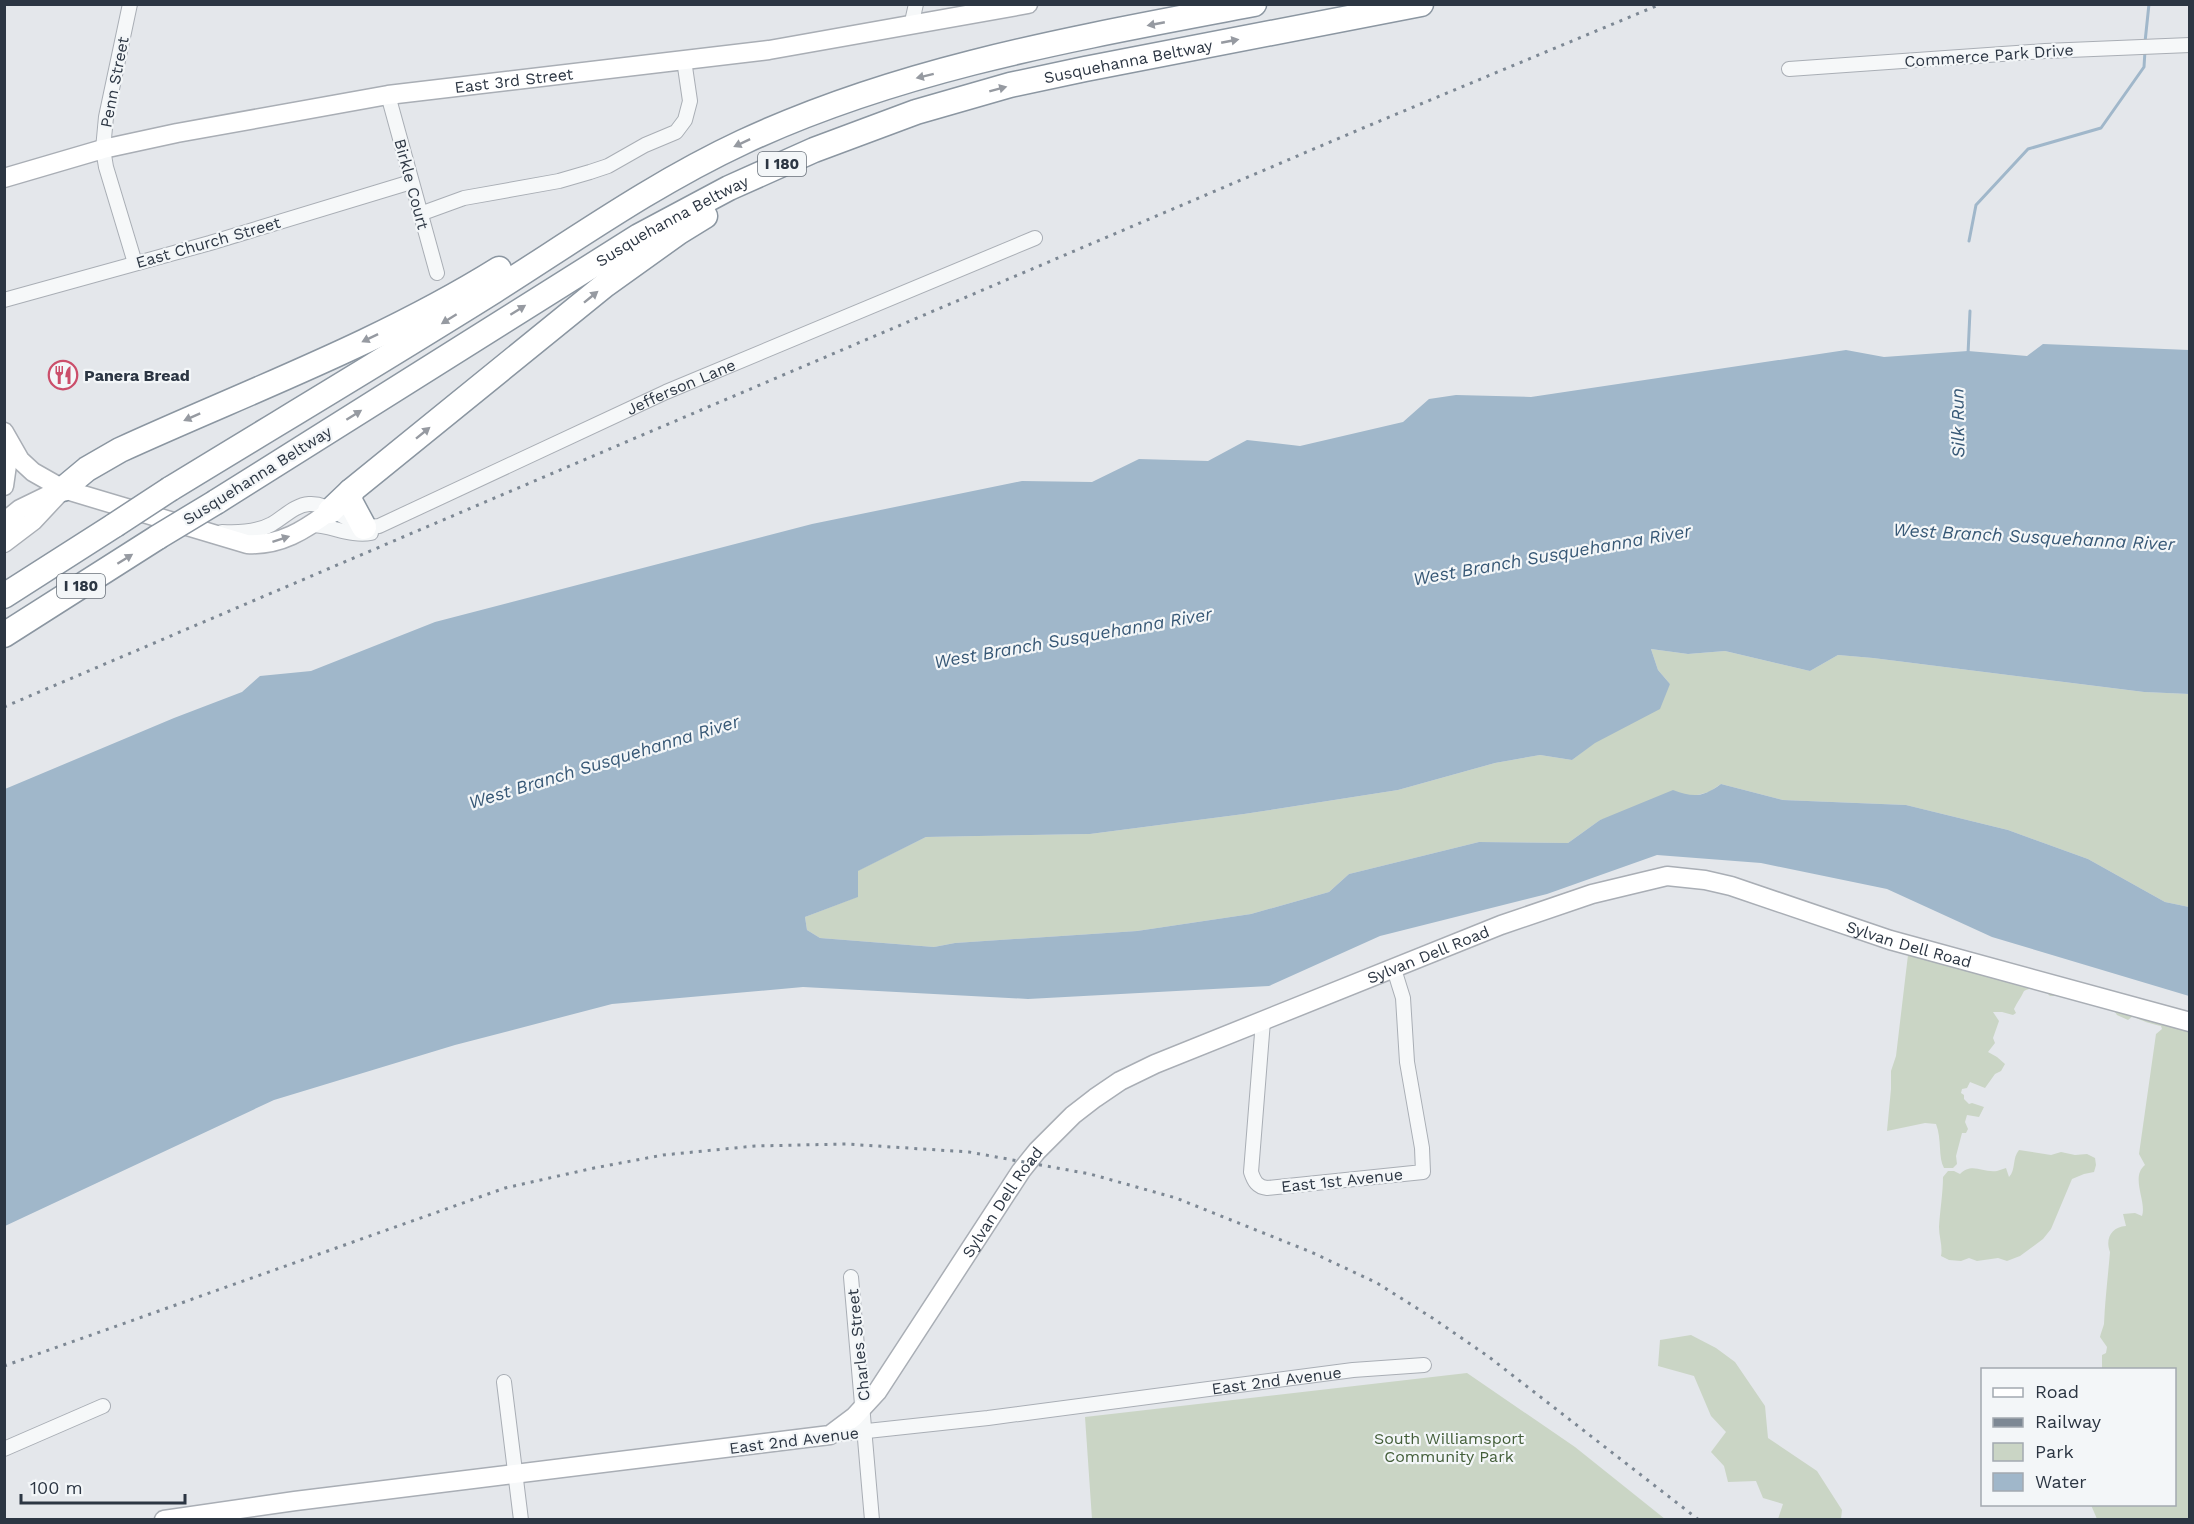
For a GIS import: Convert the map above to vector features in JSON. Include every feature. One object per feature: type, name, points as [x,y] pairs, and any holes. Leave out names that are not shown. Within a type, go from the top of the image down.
[{"type":"highway","name":"Susquehanna Beltway","points":[[4,595],[170,489],[378,363],[681,172],[742,142],[796,119],[916,78],[1048,45],[1254,4]]},
{"type":"highway","name":"Susquehanna Beltway","points":[[4,636],[577,273],[687,209],[737,184],[814,150],[958,99],[1085,69],[1421,4]]},
{"type":"highway","points":[[321,518],[351,491],[605,285],[679,232],[779,177],[958,99]]},
{"type":"highway","points":[[63,489],[87,469],[120,450],[398,325],[482,280],[550,237],[618,200],[681,172]]},
{"type":"highway","points":[[351,491],[350,501],[355,513],[372,526]]},
{"type":"street","name":"Penn Street","points":[[130,4],[106,117],[103,149],[106,167],[135,263]]},
{"type":"street","points":[[911,26],[916,4]]},
{"type":"street","name":"East 3rd Street","points":[[4,178],[103,149],[388,95],[769,50],[1028,4]]},
{"type":"street","name":"Commerce Park Drive","points":[[1789,69],[2136,46],[2190,45]]},
{"type":"street","points":[[420,214],[464,198],[559,181],[591,172],[679,129],[685,120],[690,101],[684,60]]},
{"type":"street","name":"Birkle Court","points":[[388,95],[437,273]]},
{"type":"street","name":"East Church Street","points":[[4,300],[411,182]]},
{"type":"street","name":"Jefferson Lane","points":[[321,518],[324,525],[361,534],[373,532],[372,526],[666,392],[1035,238]]},
{"type":"street","points":[[5,435],[20,460],[33,472],[63,489],[237,541],[255,544],[281,540],[321,518],[372,526]]},
{"type":"street","points":[[4,486],[7,465],[5,435]]},
{"type":"street","points":[[4,522],[20,509],[63,489]]},
{"type":"street","points":[[4,543],[33,521],[63,489]]},
{"type":"street","name":"Sylvan Dell Road","points":[[830,1435],[864,1408],[894,1369],[1021,1171],[1037,1151],[1073,1115],[1120,1082],[1155,1064],[1545,909],[1635,883],[1667,876],[1681,876],[1731,886],[1890,940],[2190,1022]]},
{"type":"street","name":"East 1st Avenue","points":[[1263,1021],[1251,1172],[1257,1184],[1267,1188],[1423,1172],[1422,1149],[1407,1062],[1403,998],[1394,969]]},
{"type":"street","name":"Charles Street","points":[[851,1277],[872,1520]]},
{"type":"street","name":"East 2nd Avenue","points":[[164,1520],[295,1501],[830,1435],[988,1418],[1353,1370],[1424,1365]]},
{"type":"street","points":[[504,1382],[521,1520]]},
{"type":"street","points":[[4,1449],[103,1406]]},
{"type":"green space","points":[[1651,649],[1688,654],[1725,651],[1810,671],[1838,655],[2144,692],[2189,694],[2189,907],[2165,902],[2088,859],[2008,830],[1906,805],[1783,800],[1721,784],[1709,792],[1600,820],[1568,843],[1479,842],[1349,874],[1329,892],[1251,914],[1137,931],[955,943],[934,947],[820,938],[807,930],[805,917],[857,897],[857,871],[926,837],[1090,834],[1244,814],[1398,790],[1495,763],[1540,755],[1572,760],[1670,684],[1658,670]]},
{"type":"green space","points":[[1910,953],[1966,964],[1979,970],[1980,968],[2044,986],[2056,996],[2050,996],[2034,988],[2024,991],[2014,1009],[2016,1013],[2013,1015],[1993,1012],[1999,1021],[1993,1038],[1995,1043],[1988,1052],[2005,1064],[1985,1088],[1970,1082],[1967,1088],[1962,1089],[1961,1093],[1969,1104],[1984,1107],[1979,1117],[1967,1115],[1965,1122],[1968,1129],[1966,1133],[1962,1133],[1956,1156],[1957,1164],[1953,1168],[1944,1168],[1942,1164],[1936,1124],[1925,1123],[1887,1131],[1891,1071],[1896,1056]]},
{"type":"green space","points":[[2113,1009],[2189,1025],[2189,1519],[2097,1519],[2091,1506],[2176,1506],[2176,1368],[2102,1368],[2102,1355],[2106,1353],[2107,1347],[2100,1337],[2104,1324],[2110,1252],[2108,1243],[2113,1231],[2126,1226],[2123,1214],[2135,1213],[2142,1216],[2139,1176],[2145,1165],[2139,1154],[2156,1034],[2162,1029],[2161,1026],[2133,1016],[2128,1020],[2117,1015]]},
{"type":"green space","points":[[2019,1150],[2051,1155],[2061,1152],[2075,1155],[2087,1154],[2095,1158],[2096,1165],[2094,1172],[2072,1179],[2051,1229],[2043,1239],[2020,1256],[2007,1261],[1998,1258],[1977,1261],[1969,1258],[1961,1261],[1949,1260],[1941,1256],[1939,1227],[1943,1177],[1948,1171],[1960,1174],[1969,1169],[1997,1171],[2006,1168],[2009,1177]]},
{"type":"green space","points":[[1691,1335],[1716,1348],[1735,1362],[1765,1406],[1768,1438],[1817,1471],[1842,1510],[1841,1519],[1778,1519],[1783,1504],[1763,1498],[1756,1481],[1728,1482],[1724,1466],[1711,1452],[1726,1432],[1711,1416],[1694,1376],[1658,1366],[1660,1340]]},
{"type":"green space","name":"South Williamsport Community Park","points":[[1467,1373],[1575,1447],[1665,1519],[1092,1519],[1085,1417]]},
{"type":"water","name":"West Branch Susquehanna River","points":[[2043,344],[2189,350],[2189,694],[2144,692],[1838,655],[1810,671],[1725,651],[1688,654],[1651,649],[1658,670],[1670,684],[1660,709],[1595,743],[1572,760],[1540,755],[1495,763],[1398,790],[1244,814],[1090,834],[926,837],[858,871],[858,897],[805,917],[807,930],[820,938],[934,947],[955,943],[1137,931],[1251,914],[1329,892],[1349,874],[1479,842],[1568,843],[1600,820],[1673,790],[1698,795],[1709,792],[1721,784],[1783,800],[1906,805],[2008,830],[2088,859],[2165,902],[2189,907],[2189,996],[1992,937],[1887,889],[1761,863],[1657,855],[1547,894],[1380,936],[1269,986],[1028,999],[803,987],[612,1004],[455,1045],[274,1100],[5,1226],[5,789],[242,692],[260,676],[311,671],[435,622],[812,524],[1022,481],[1092,482],[1139,459],[1208,461],[1247,440],[1300,446],[1403,422],[1429,399],[1456,395],[1531,397],[1846,350],[1884,357],[1968,351],[2027,356]]},
{"type":"waterway","name":"Silk Run","points":[[2145,42],[2149,4]]},
{"type":"waterway","name":"Silk Run","points":[[1969,241],[1976,205],[2028,149],[2101,128],[2144,67],[2145,51]]},
{"type":"waterway","name":"Silk Run","points":[[1968,354],[1970,311]]},
{"type":"railway","points":[[4,707],[1363,128],[1661,4]]},
{"type":"railway","points":[[4,1366],[505,1188],[594,1168],[663,1155],[755,1146],[846,1144],[969,1152],[1090,1174],[1176,1198],[1311,1252],[1377,1283],[1489,1357],[1699,1520]]},
{"type":"place","name":"Panera Bread","points":[[63,375]]}]
